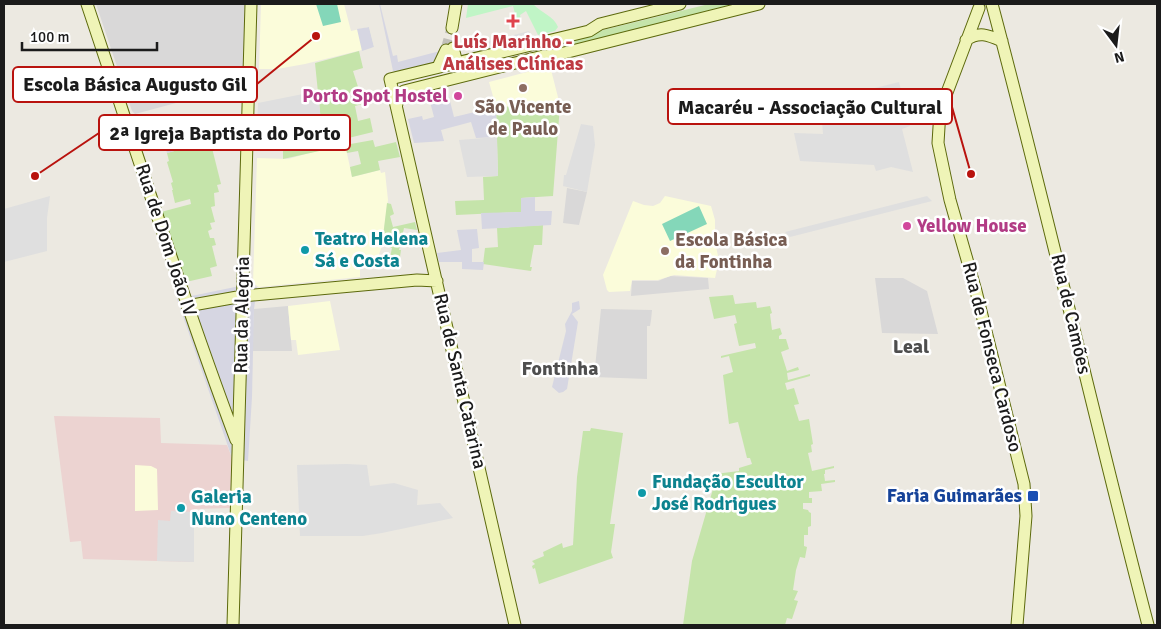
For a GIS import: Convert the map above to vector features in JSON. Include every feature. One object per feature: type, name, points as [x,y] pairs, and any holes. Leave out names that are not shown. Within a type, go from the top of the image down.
[{"type":"main road","name":"Rua de Dom João IV","points":[[87,4],[187,306],[217,392],[239,447]]},
{"type":"main road","name":"Rua da Alegria","points":[[233,625],[251,4]]},
{"type":"main road","points":[[452,28],[456,4]]},
{"type":"main road","points":[[438,67],[589,30],[600,24],[680,4]]},
{"type":"main road","points":[[396,108],[397,96],[404,90],[543,56],[556,55],[759,4]]},
{"type":"main road","name":"Rua de Camões","points":[[992,4],[1042,195],[1107,466],[1148,625]]},
{"type":"main road","points":[[979,6],[1001,38]]},
{"type":"main road","name":"Rua de Fonseca Cardoso","points":[[979,6],[940,111],[938,138],[950,200],[976,291],[1024,484],[1026,516],[1017,625]]},
{"type":"main road","points":[[966,40],[976,34],[1001,38]]},
{"type":"main road","points":[[438,67],[450,49],[458,63],[468,74]]},
{"type":"main road","name":"Rua de Santa Catarina","points":[[438,67],[390,79],[515,625]]},
{"type":"main road","points":[[187,306],[244,296],[416,280],[437,281]]},
{"type":"main road","points":[[217,392],[227,395],[240,387]]},
{"type":"shaded area","points":[[96,4],[245,4],[243,85],[135,114],[132,111]]},
{"type":"shaded area","points":[[261,4],[344,4],[351,31],[369,27],[374,47],[305,64],[277,69],[259,69]]},
{"type":"shaded area","points":[[379,4],[393,56],[397,55],[398,62],[444,50],[436,63],[397,73],[393,71]]},
{"type":"shaded area","points":[[369,27],[374,47],[362,51],[357,29]]},
{"type":"shaded area","points":[[529,31],[532,38],[472,52],[471,46]]},
{"type":"shaded area","name":"São Vicente de Paulo","points":[[550,66],[560,105],[496,107],[489,82]]},
{"type":"shaded area","points":[[899,82],[910,126],[902,129],[913,172],[891,167],[876,171],[874,165],[800,161],[794,133],[823,134],[820,94],[860,94],[867,92],[867,90]]},
{"type":"shaded area","points":[[318,91],[321,122],[287,128],[257,127],[258,103]]},
{"type":"shaded area","points":[[448,93],[454,117],[496,107],[497,137],[476,138],[471,122],[441,130],[444,141],[414,143],[408,119],[422,116],[423,120],[434,117],[429,98]]},
{"type":"shaded area","points":[[581,124],[593,126],[595,145],[587,192],[563,186],[564,175],[566,175]]},
{"type":"shaded area","points":[[163,137],[164,141],[179,137],[182,149],[167,153],[165,146],[151,150],[149,141]]},
{"type":"shaded area","points":[[497,137],[498,176],[467,177],[459,140]]},
{"type":"shaded area","points":[[344,139],[352,177],[380,170],[381,173],[385,172],[388,200],[382,245],[378,258],[360,257],[360,277],[259,287],[253,283],[257,158],[288,159],[324,149],[323,144]]},
{"type":"shaded area","points":[[567,188],[587,192],[579,225],[563,223]]},
{"type":"shaded area","points":[[50,196],[47,218],[47,251],[4,262],[4,209]]},
{"type":"shaded area","name":"Escola Básica da Fontinha","points":[[665,196],[711,206],[715,220],[715,241],[719,261],[715,278],[674,275],[658,280],[632,280],[630,291],[609,292],[603,275],[633,201],[653,206],[660,203]]},
{"type":"shaded area","points":[[927,196],[932,201],[790,237],[785,232]]},
{"type":"shaded area","points":[[535,197],[535,211],[552,211],[551,225],[482,229],[481,213],[521,212],[521,198]]},
{"type":"shaded area","points":[[477,229],[479,248],[472,249],[472,262],[484,262],[483,270],[462,269],[462,262],[439,262],[437,253],[461,250],[457,230]]},
{"type":"shaded area","points":[[670,276],[708,278],[709,289],[631,296],[632,281],[658,281]]},
{"type":"shaded area","points":[[875,278],[903,278],[927,291],[938,334],[882,333]]},
{"type":"shaded area","points":[[235,287],[257,287],[254,309],[248,461],[232,458],[177,299]]},
{"type":"shaded area","points":[[330,301],[340,350],[298,355],[296,340],[291,340],[288,306]]},
{"type":"shaded area","points":[[579,301],[580,309],[572,314],[578,322],[567,389],[559,393],[552,387],[566,331],[565,324],[572,311],[572,303]]},
{"type":"shaded area","points":[[288,306],[292,351],[252,351],[254,309]]},
{"type":"shaded area","points":[[601,309],[652,310],[650,326],[647,326],[647,379],[594,377]]},
{"type":"shaded area","points":[[54,416],[160,418],[161,443],[227,445],[232,458],[230,508],[194,509],[194,562],[83,559],[81,541],[70,542]]},
{"type":"shaded area","points":[[135,465],[151,466],[157,469],[158,510],[135,511]]},
{"type":"shaded area","points":[[297,465],[367,465],[370,486],[394,483],[418,490],[417,505],[440,503],[453,518],[363,536],[300,536]]},
{"type":"shaded area","points":[[171,511],[194,512],[194,562],[157,561],[158,520],[170,521]]},
{"type":"green space","points":[[316,4],[337,4],[341,22],[323,26]]},
{"type":"green space","points":[[468,4],[533,4],[554,20],[558,27],[555,31],[538,35],[526,11],[520,15],[521,20],[517,21],[513,6],[466,18]]},
{"type":"green space","points":[[709,4],[729,4],[729,6],[568,47],[571,38]]},
{"type":"green space","points":[[359,51],[363,68],[353,71],[359,90],[342,95],[343,101],[364,95],[366,103],[355,106],[358,121],[370,118],[373,132],[324,144],[324,150],[283,159],[283,138],[287,138],[287,128],[321,122],[315,63]]},
{"type":"green space","points":[[560,105],[553,196],[521,198],[522,212],[456,215],[455,201],[484,200],[483,177],[498,176],[496,107]]},
{"type":"green space","points":[[373,140],[375,147],[396,142],[400,157],[378,161],[380,170],[352,177],[350,167],[361,164],[358,151],[347,153],[345,145]]},
{"type":"green space","points":[[207,142],[208,149],[212,148],[221,184],[217,185],[219,192],[214,193],[215,206],[211,207],[215,222],[210,223],[212,229],[208,231],[210,238],[214,238],[216,245],[212,246],[217,266],[210,268],[212,276],[186,282],[161,212],[191,204],[190,199],[175,203],[167,153]]},
{"type":"green space","points":[[387,203],[391,204],[394,214],[390,216],[393,227],[415,222],[417,230],[404,228],[399,250],[401,250],[399,264],[389,262],[392,248],[382,245]]},
{"type":"green space","points":[[699,206],[707,224],[670,241],[662,224]]},
{"type":"green space","points":[[543,225],[542,245],[534,245],[531,271],[483,264],[485,248],[498,247],[497,228]]},
{"type":"green space","points":[[733,295],[735,304],[756,302],[757,308],[770,306],[772,330],[780,328],[782,334],[779,336],[779,339],[786,339],[789,349],[781,352],[787,371],[798,367],[799,370],[787,373],[788,380],[810,374],[810,376],[785,383],[787,390],[794,388],[799,404],[794,405],[799,421],[809,419],[813,444],[811,445],[812,452],[808,453],[812,471],[834,466],[834,468],[825,470],[824,474],[825,481],[835,480],[835,482],[821,484],[822,491],[809,492],[809,498],[812,498],[812,503],[803,503],[803,509],[811,513],[811,526],[808,527],[808,535],[804,535],[804,546],[807,547],[805,558],[800,557],[796,570],[793,590],[798,591],[794,600],[798,601],[792,619],[787,618],[785,625],[683,625],[692,561],[713,489],[715,474],[739,471],[739,468],[752,464],[750,458],[747,458],[738,422],[729,424],[723,375],[733,372],[729,356],[721,358],[721,356],[756,348],[755,343],[739,346],[734,324],[737,323],[735,315],[714,319],[709,297]]},
{"type":"green space","points":[[591,428],[623,433],[610,524],[615,524],[611,552],[613,558],[539,584],[535,568],[533,569],[532,566],[535,564],[532,561],[544,556],[543,552],[562,543],[563,548],[573,545],[577,477],[583,431],[590,431]]},
{"type":"tunnel","points":[[446,50],[452,28]]},
{"type":"place","name":"Luís Marinho - Análises Clínicas","points":[[513,21]]},
{"type":"place","name":"Escola Básica Augusto Gil","points":[[316,36]]},
{"type":"place","name":"São Vicente de Paulo","points":[[523,88]]},
{"type":"place","name":"Porto Spot Hostel","points":[[458,96]]},
{"type":"place","name":"Macaréu - Associação Cultural","points":[[971,174]]},
{"type":"place","name":"2ª Igreja Baptista do Porto","points":[[35,176]]},
{"type":"place","name":"Yellow House","points":[[907,226]]},
{"type":"place","name":"Teatro Helena Sá e Costa","points":[[305,250]]},
{"type":"place","name":"Escola Básica da Fontinha","points":[[665,251]]},
{"type":"place","name":"Fundação Escultor José Rodrigues","points":[[642,493]]},
{"type":"place","name":"Faria Guimarães","points":[[1033,496]]},
{"type":"place","name":"Galeria Nuno Centeno","points":[[181,508]]},
{"type":"district","name":"Leal","points":[[911,346]]},
{"type":"district","name":"Fontinha","points":[[560,368]]}]
